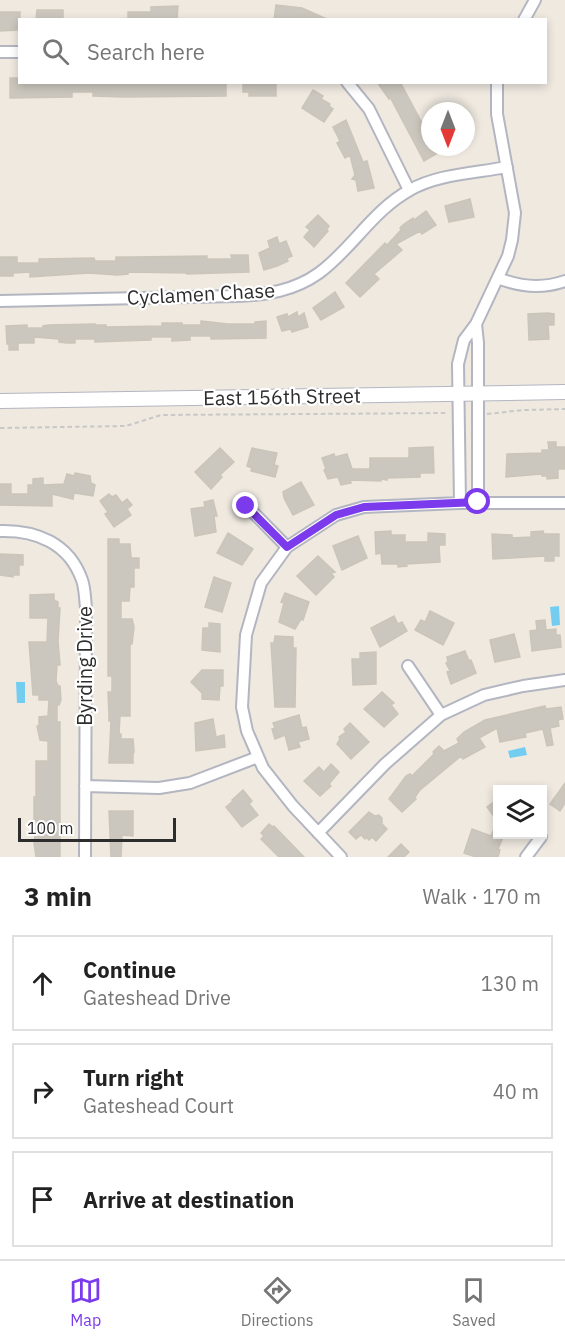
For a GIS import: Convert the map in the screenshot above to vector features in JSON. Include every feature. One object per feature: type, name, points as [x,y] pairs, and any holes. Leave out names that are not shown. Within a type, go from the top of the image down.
[{"type":"street","points":[[525,18],[535,0]]},
{"type":"street","points":[[0,52],[18,52]]},
{"type":"street","points":[[349,84],[369,109],[409,190]]},
{"type":"street","points":[[460,503],[458,364],[464,340],[476,324],[508,256],[514,226],[515,213],[497,114],[497,84]]},
{"type":"street","name":"Cyclamen Chase","points":[[0,301],[237,296],[279,292],[319,273],[371,220],[409,190],[436,180],[507,167]]},
{"type":"street","points":[[498,278],[531,287],[548,286],[565,281]]},
{"type":"street","points":[[476,324],[478,502]]},
{"type":"street","name":"East 156th Street","points":[[0,401],[565,392]]},
{"type":"street","points":[[341,857],[263,768],[247,731],[242,706],[246,636],[261,583],[287,547],[336,515],[364,507],[478,502],[565,503]]},
{"type":"street","points":[[246,506],[287,547]]},
{"type":"street","name":"Byrding Drive","points":[[0,531],[19,531],[40,535],[63,548],[75,562],[83,582],[86,608],[85,857]]},
{"type":"street","points":[[408,666],[441,715]]},
{"type":"street","points":[[318,833],[385,764],[441,715],[484,695],[522,686],[565,680]]},
{"type":"street","points":[[85,786],[159,788],[190,783],[258,757]]},
{"type":"street","points":[[526,857],[540,839]]},
{"type":"path","points":[[478,414],[565,409]]},
{"type":"path","points":[[0,428],[126,426],[161,415],[442,412],[460,414]]},
{"type":"water","points":[[559,606],[560,625],[552,626],[550,607]]},
{"type":"water","points":[[16,682],[25,682],[25,703],[17,703]]},
{"type":"water","points":[[525,747],[527,755],[510,758],[508,751]]},
{"type":"building","points":[[276,5],[302,8],[324,18],[274,18]]},
{"type":"building","points":[[178,6],[177,18],[128,18],[128,12],[151,12],[151,7]]},
{"type":"building","points":[[37,10],[63,10],[63,18],[36,18]]},
{"type":"building","points":[[0,12],[20,12],[17,30],[0,31]]},
{"type":"building","points":[[10,78],[18,78],[18,84],[226,84],[226,96],[125,97],[93,96],[93,92],[72,92],[72,97],[10,98]]},
{"type":"building","points":[[243,84],[276,84],[276,96],[249,96],[249,92],[243,92]]},
{"type":"building","points":[[378,84],[401,84],[421,121],[421,155],[390,97],[389,99]]},
{"type":"building","points":[[313,90],[323,96],[321,99],[330,104],[329,106],[333,109],[324,122],[302,108]]},
{"type":"building","points":[[346,120],[363,162],[367,161],[374,188],[358,191],[356,180],[352,179],[355,175],[350,155],[345,158],[337,143],[340,141],[333,127]]},
{"type":"building","points":[[421,156],[433,156],[424,161]]},
{"type":"building","points":[[470,199],[474,217],[449,222],[445,206]]},
{"type":"building","points":[[426,211],[436,225],[422,234],[420,231],[396,244],[402,250],[374,274],[379,279],[360,297],[346,283],[385,243],[387,245],[404,224]]},
{"type":"building","points":[[318,215],[329,226],[326,230],[328,231],[314,247],[304,237],[310,230],[306,227]]},
{"type":"building","points":[[277,237],[279,244],[286,241],[292,256],[287,258],[288,261],[264,270],[259,253],[270,248],[268,241]]},
{"type":"building","points":[[231,255],[248,255],[249,272],[187,274],[128,272],[128,274],[117,275],[89,273],[30,277],[30,272],[0,276],[0,257],[17,257],[17,263],[39,263],[39,259],[94,258],[95,261],[116,261],[116,257],[207,256],[207,259],[232,259]]},
{"type":"building","points":[[335,292],[344,307],[321,320],[313,308]]},
{"type":"building","points":[[297,312],[298,317],[304,313],[308,327],[292,332],[291,329],[282,331],[277,317],[287,314],[288,317]]},
{"type":"building","points":[[528,314],[554,314],[554,325],[548,325],[549,339],[529,340]]},
{"type":"building","points":[[201,321],[255,324],[255,322],[266,321],[266,338],[211,339],[211,336],[190,336],[190,340],[172,341],[172,337],[151,337],[151,340],[95,342],[95,339],[75,339],[75,343],[67,343],[59,342],[59,339],[34,337],[34,343],[18,343],[18,350],[9,350],[9,344],[7,344],[6,326],[27,325],[27,328],[43,328],[49,325],[95,324],[106,325],[106,327],[162,326],[162,323],[201,325]]},
{"type":"building","points":[[548,442],[556,442],[556,447],[565,447],[565,469],[558,469],[558,478],[547,479],[547,476],[542,476],[542,474],[506,477],[507,454],[542,453],[542,450],[549,450]]},
{"type":"building","points":[[433,447],[434,473],[420,473],[420,477],[387,478],[381,481],[350,480],[351,483],[341,485],[338,477],[328,479],[322,458],[334,454],[335,457],[347,454],[352,469],[370,469],[370,458],[409,458],[409,448]]},
{"type":"building","points":[[220,448],[234,462],[220,475],[222,477],[211,489],[195,472]]},
{"type":"building","points":[[252,448],[277,453],[274,465],[278,466],[275,477],[251,471],[252,468],[247,466]]},
{"type":"building","points":[[75,473],[90,476],[91,483],[95,485],[93,496],[74,493],[73,499],[52,494],[52,506],[0,505],[0,484],[11,484],[11,494],[28,494],[28,485],[33,485],[33,479],[43,478],[43,485],[64,484],[67,474],[74,476]]},
{"type":"building","points":[[301,482],[314,505],[293,515],[283,492]]},
{"type":"building","points":[[109,494],[112,497],[116,495],[122,503],[127,499],[132,505],[127,509],[131,515],[114,527],[105,514],[108,512],[100,501]]},
{"type":"building","points":[[213,500],[217,516],[214,516],[216,532],[195,536],[191,509],[205,507],[204,502]]},
{"type":"building","points":[[391,531],[391,535],[405,535],[405,542],[428,542],[428,533],[445,534],[445,545],[439,545],[440,562],[406,564],[407,566],[398,567],[398,564],[382,564],[381,553],[376,554],[375,532]]},
{"type":"building","points":[[543,531],[544,534],[559,534],[559,556],[554,556],[554,561],[545,561],[545,556],[493,559],[492,534],[512,535],[512,538],[531,537],[531,532]]},
{"type":"building","points":[[228,533],[253,549],[242,565],[217,553]]},
{"type":"building","points":[[358,536],[367,558],[342,570],[333,546]]},
{"type":"building","points":[[108,539],[119,539],[119,544],[130,544],[131,558],[139,558],[139,568],[134,568],[134,587],[130,587],[129,601],[121,601],[121,619],[132,619],[134,627],[132,644],[130,644],[130,716],[120,716],[119,734],[121,734],[121,739],[133,739],[133,763],[109,763],[111,721],[109,721],[108,692],[112,692],[112,676],[108,676]]},
{"type":"building","points":[[0,554],[23,555],[23,565],[19,565],[19,575],[13,575],[13,577],[0,575]]},
{"type":"building","points":[[318,556],[335,572],[331,573],[334,577],[316,595],[297,576]]},
{"type":"building","points":[[214,577],[231,583],[222,612],[205,607]]},
{"type":"building","points":[[285,593],[309,602],[303,620],[301,619],[295,629],[279,622],[284,603],[281,602]]},
{"type":"building","points":[[54,594],[54,600],[58,602],[58,608],[60,608],[58,641],[60,665],[57,665],[56,681],[60,686],[61,700],[57,705],[57,722],[60,722],[60,857],[36,857],[34,843],[37,821],[34,821],[34,797],[36,797],[36,761],[48,761],[48,741],[40,740],[37,726],[39,726],[39,717],[48,716],[49,700],[39,700],[39,695],[33,695],[29,642],[47,642],[48,618],[30,618],[30,595]]},
{"type":"building","points":[[430,611],[454,623],[443,645],[415,630],[421,620],[425,622]]},
{"type":"building","points":[[394,616],[398,624],[402,622],[407,631],[380,647],[371,628]]},
{"type":"building","points":[[545,620],[546,630],[556,629],[556,635],[560,635],[561,647],[532,651],[530,631],[537,630],[536,621]]},
{"type":"building","points":[[209,623],[220,624],[220,652],[202,650],[203,628],[209,628]]},
{"type":"building","points":[[514,634],[520,657],[495,662],[490,640]]},
{"type":"building","points":[[275,636],[293,637],[293,648],[296,648],[295,707],[275,707],[271,643],[274,643]]},
{"type":"building","points":[[465,651],[476,673],[451,684],[447,672],[450,671],[446,663],[448,662],[447,657]]},
{"type":"building","points":[[376,652],[376,684],[353,685],[352,659],[360,659],[360,653]]},
{"type":"building","points":[[202,670],[223,670],[223,686],[220,686],[219,700],[202,699],[202,693],[191,682]]},
{"type":"building","points":[[382,692],[394,703],[391,705],[398,714],[384,727],[364,709]]},
{"type":"building","points":[[545,706],[546,709],[561,707],[563,719],[558,720],[559,726],[550,728],[553,745],[547,746],[543,729],[525,733],[526,737],[500,742],[497,728],[479,738],[485,747],[463,759],[461,756],[420,790],[416,799],[402,812],[389,799],[406,776],[410,774],[412,776],[439,746],[444,751],[459,743],[457,739],[464,732],[485,720]]},
{"type":"building","points":[[299,715],[302,728],[306,727],[309,739],[298,742],[300,747],[289,750],[285,735],[275,739],[273,723]]},
{"type":"building","points":[[213,719],[216,737],[224,735],[225,747],[196,751],[195,723]]},
{"type":"building","points":[[350,723],[369,742],[351,759],[337,744],[339,737],[346,732],[344,729]]},
{"type":"building","points":[[331,764],[339,772],[329,784],[331,786],[320,796],[304,781],[319,767],[324,772]]},
{"type":"building","points":[[565,783],[565,803],[560,811],[550,804]]},
{"type":"building","points":[[243,790],[252,801],[249,804],[258,815],[242,827],[226,807]]},
{"type":"building","points":[[493,803],[493,815],[487,807]]},
{"type":"building","points":[[109,811],[133,811],[133,836],[122,835],[121,857],[111,857]]},
{"type":"building","points":[[369,812],[375,816],[379,815],[382,818],[382,824],[387,829],[376,841],[372,837],[369,840],[366,837],[365,839],[361,835],[356,839],[349,832]]},
{"type":"building","points":[[269,824],[274,826],[304,857],[279,857],[261,839],[264,836],[261,833]]},
{"type":"building","points":[[472,829],[491,836],[493,831],[493,839],[502,839],[498,849],[500,850],[498,857],[476,857],[464,853]]},
{"type":"building","points":[[401,844],[409,852],[404,857],[388,857]]},
{"type":"route","points":[[246,506],[287,547],[336,515],[364,507],[478,502]]}]
